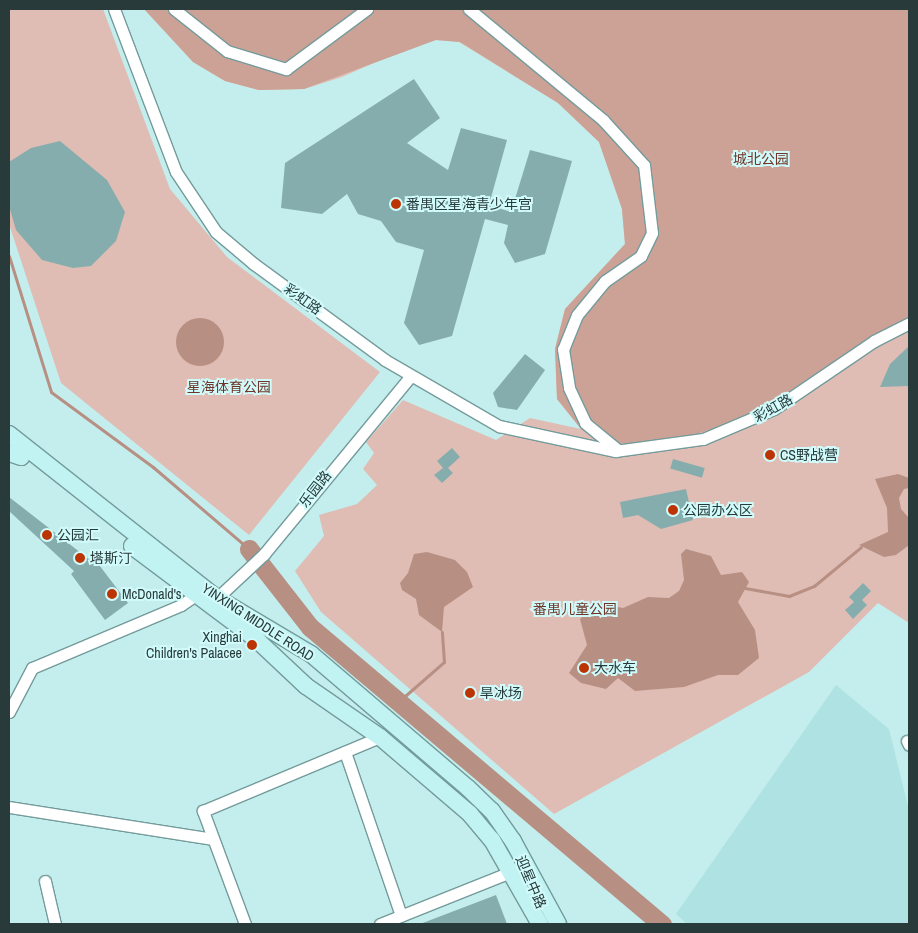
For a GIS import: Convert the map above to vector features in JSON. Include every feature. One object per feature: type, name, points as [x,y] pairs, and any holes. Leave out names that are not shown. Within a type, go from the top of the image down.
[{"type":"street","name":"彩虹路","points":[[114,9],[176,172],[216,232],[254,264],[410,377],[507,429],[619,451],[664,447],[730,430],[774,409],[874,341],[909,323]]},
{"type":"street","points":[[174,9],[227,51],[286,69],[366,9]]},
{"type":"street","points":[[469,9],[603,120],[644,165],[652,233],[641,256],[605,281],[577,315],[563,349],[569,388],[585,423],[619,451]]},
{"type":"street","name":"乐园路","points":[[206,594],[243,572],[264,554],[410,377]]},
{"type":"street","name":"YINXING MIDDLE ROAD","points":[[9,434],[206,594],[306,686],[380,737],[470,814],[492,840],[540,924]]},
{"type":"street","name":"YINXING MIDDLE ROAD","points":[[13,452],[206,594],[311,654],[468,788],[492,811],[526,864],[558,924]]},
{"type":"street","points":[[9,712],[32,668],[206,594]]},
{"type":"street","points":[[245,924],[203,811],[380,737]]},
{"type":"street","points":[[345,752],[401,916]]},
{"type":"street","points":[[9,807],[213,839]]},
{"type":"street","points":[[380,924],[511,873],[526,864]]},
{"type":"street","name":"迎星中路","points":[[526,864],[549,924]]},
{"type":"street","points":[[45,881],[55,924]]},
{"type":"shaded area","points":[[200,318],[209,320],[217,325],[222,333],[224,342],[222,351],[217,359],[209,364],[200,366],[191,364],[183,359],[178,351],[176,342],[178,333],[183,325],[191,320]]},
{"type":"shaded area","points":[[898,474],[909,478],[909,488],[904,489],[899,498],[901,509],[909,518],[909,545],[896,555],[884,557],[859,545],[888,532],[887,508],[875,479]]},
{"type":"shaded area","points":[[686,549],[711,556],[721,575],[742,572],[749,582],[738,602],[755,630],[759,658],[738,675],[718,675],[684,687],[635,691],[618,678],[606,689],[581,683],[569,673],[587,645],[580,619],[597,603],[623,608],[648,597],[669,598],[679,591],[684,580],[681,554]]},
{"type":"shaded area","points":[[427,552],[455,560],[467,572],[473,587],[444,607],[442,632],[419,615],[416,599],[402,590],[400,583],[408,573],[414,554]]},
{"type":"shaded area","points":[[836,685],[889,729],[909,810],[909,924],[687,924],[676,914]]},
{"type":"green space","name":"星海体育公园","points":[[9,9],[103,9],[170,189],[227,257],[380,372],[249,535],[61,383],[9,224]]},
{"type":"green space","name":"番禺儿童公园","points":[[144,9],[909,9],[909,623],[878,603],[809,672],[554,814],[321,612],[295,571],[324,536],[319,515],[357,504],[377,485],[363,469],[374,453],[366,442],[403,400],[496,440],[530,418],[581,429],[557,399],[555,349],[565,309],[625,244],[622,209],[599,142],[558,103],[459,42],[436,40],[410,47],[342,77],[304,89],[259,90],[225,81],[193,62]]},
{"type":"green space","name":"城北公园","points":[[144,9],[909,9],[909,319],[798,391],[746,418],[693,435],[637,444],[603,443],[581,429],[557,399],[555,349],[565,309],[625,244],[622,209],[599,142],[558,103],[460,42],[436,40],[304,89],[259,90],[225,81],[193,62]]},
{"type":"building","points":[[414,79],[440,118],[407,143],[448,170],[461,128],[507,140],[489,205],[511,212],[530,150],[572,161],[545,254],[515,263],[504,243],[508,225],[485,219],[452,336],[419,345],[404,323],[424,250],[396,242],[381,221],[358,214],[347,194],[322,214],[281,208],[285,163]]},
{"type":"building","points":[[60,141],[107,180],[125,212],[116,241],[91,266],[73,268],[42,260],[16,230],[9,206],[9,162],[31,148]]},
{"type":"building","points":[[909,346],[909,386],[880,387],[890,364]]},
{"type":"building","points":[[525,354],[545,370],[517,410],[498,407],[493,393]]},
{"type":"building","points":[[452,448],[460,457],[448,468],[453,473],[442,483],[434,475],[443,468],[437,461]]},
{"type":"building","points":[[673,459],[705,468],[702,478],[670,469]]},
{"type":"building","points":[[686,489],[693,520],[661,529],[638,515],[623,518],[620,502]]},
{"type":"building","points":[[9,497],[90,560],[93,557],[128,603],[105,620],[71,574],[74,571],[9,511]]},
{"type":"building","points":[[863,583],[871,591],[862,600],[867,605],[853,619],[845,610],[854,602],[849,597]]},
{"type":"building","points":[[496,895],[507,924],[420,924]]},
{"type":"waterway","points":[[9,256],[51,392],[153,467],[249,549]]},
{"type":"waterway","points":[[745,588],[789,596],[814,586],[861,547]]},
{"type":"waterway","points":[[249,549],[310,627],[662,924]]},
{"type":"waterway","points":[[398,702],[444,662],[442,632]]},
{"type":"place","name":"番禺区星海青少年宫","points":[[396,204]]},
{"type":"place","name":"CS野战营","points":[[770,455]]},
{"type":"place","name":"公园办公区","points":[[673,510]]},
{"type":"place","name":"公园汇","points":[[47,535]]},
{"type":"place","name":"塔斯汀","points":[[80,558]]},
{"type":"place","name":"McDonald's","points":[[112,594]]},
{"type":"place","name":"Xinghai Children's Palacee","points":[[252,645]]},
{"type":"place","name":"大水车","points":[[584,668]]},
{"type":"place","name":"旱冰场","points":[[470,693]]}]
